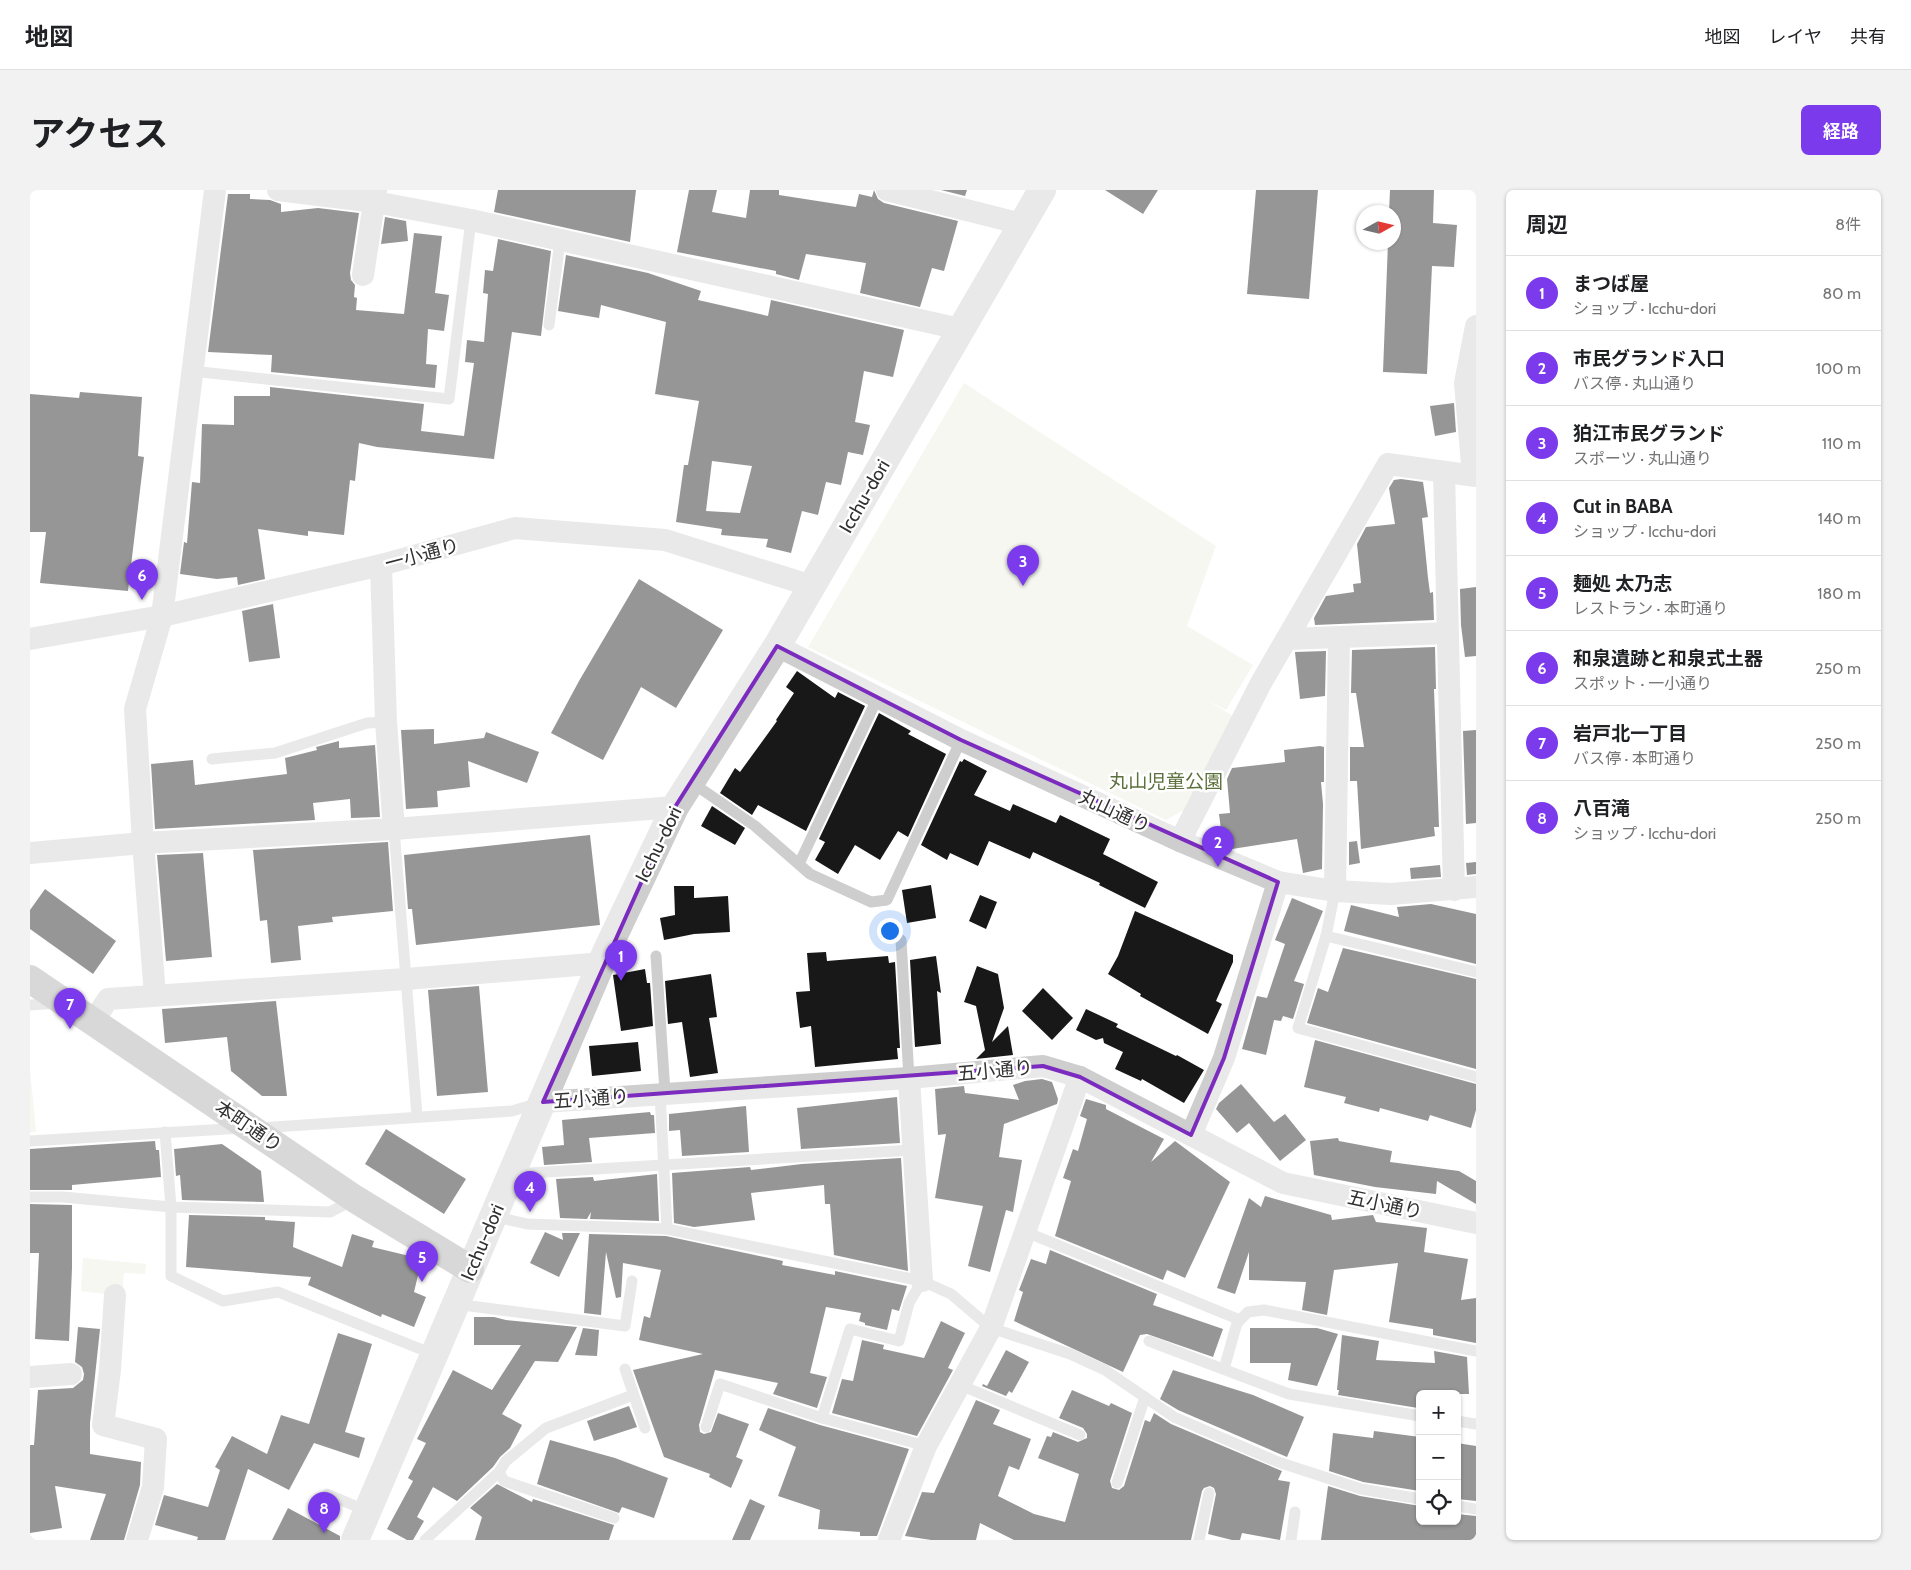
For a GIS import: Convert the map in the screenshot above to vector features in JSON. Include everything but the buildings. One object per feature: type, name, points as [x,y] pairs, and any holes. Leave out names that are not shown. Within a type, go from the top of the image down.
[{"type":"main road","name":"本町通り","points":[[30,979],[355,1199],[470,1269]]},
{"type":"street","points":[[155,995],[142,844],[136,709],[162,616],[216,190]]},
{"type":"street","points":[[278,190],[376,196],[560,241],[960,329]]},
{"type":"street","points":[[886,190],[1022,224]]},
{"type":"street","name":"Icchu-dori","points":[[355,1540],[433,1354],[603,963],[676,806],[777,646],[1042,190]]},
{"type":"street","points":[[363,275],[376,196]]},
{"type":"street","points":[[1180,841],[1287,639],[1388,464],[1474,476],[1465,383],[1476,326]]},
{"type":"street","points":[[1444,472],[1448,633],[1465,888]]},
{"type":"street","name":"一小通り","points":[[30,639],[162,616],[381,565],[515,528],[665,540],[812,586]]},
{"type":"street","points":[[381,565],[386,722],[394,829]]},
{"type":"street","points":[[1287,639],[1448,633]]},
{"type":"street","points":[[1335,891],[1339,637]]},
{"type":"street","name":"丸山通り","points":[[777,646],[961,740],[1180,841],[1278,882],[1335,891],[1391,894],[1465,888]]},
{"type":"street","points":[[30,853],[142,844],[394,829],[676,806]]},
{"type":"street","points":[[1191,1135],[1224,1058],[1278,882]]},
{"type":"street","points":[[93,1022],[108,999],[406,979],[603,963]]},
{"type":"street","name":"五小通り","points":[[544,1102],[909,1078],[1043,1066],[1080,1076],[1283,1183],[1476,1223]]},
{"type":"street","points":[[892,1539],[926,1446],[990,1328],[1026,1232],[1080,1076]]},
{"type":"street","points":[[909,1078],[922,1281]]},
{"type":"street","points":[[115,1295],[102,1369],[103,1425],[156,1439],[153,1487],[137,1540]]},
{"type":"street","points":[[30,1378],[71,1374]]},
{"type":"lane","points":[[192,371],[450,399],[471,220]]},
{"type":"lane","points":[[549,325],[560,241]]},
{"type":"lane","points":[[799,864],[878,697]]},
{"type":"lane","points":[[212,759],[275,753],[367,723],[386,722]]},
{"type":"lane","points":[[691,782],[755,826],[810,874],[871,902],[887,900],[961,740]]},
{"type":"lane","points":[[394,829],[417,1116]]},
{"type":"lane","points":[[1335,891],[1326,936],[1298,1028],[1476,1078]]},
{"type":"lane","points":[[1326,936],[1476,972]]},
{"type":"lane","points":[[901,940],[909,1078]]},
{"type":"lane","points":[[656,956],[667,1229]]},
{"type":"lane","points":[[30,1004],[64,1002]]},
{"type":"lane","points":[[30,1141],[512,1111],[544,1102]]},
{"type":"lane","points":[[165,1132],[171,1207],[171,1276],[223,1301],[278,1292],[433,1354]]},
{"type":"lane","points":[[511,1174],[913,1150]]},
{"type":"lane","points":[[30,1197],[171,1207],[330,1212],[355,1199]]},
{"type":"lane","points":[[493,1216],[527,1224],[667,1229],[922,1281],[951,1294],[990,1328],[1070,1354],[1105,1370],[1174,1417],[1278,1462],[1361,1489],[1416,1498]]},
{"type":"lane","points":[[1026,1232],[1240,1320]]},
{"type":"lane","points":[[455,1304],[625,1326],[632,1280]]},
{"type":"lane","points":[[822,1418],[850,1329],[899,1341],[910,1303],[922,1281]]},
{"type":"lane","points":[[1224,1368],[1237,1323],[1248,1312],[1264,1310],[1476,1352]]},
{"type":"lane","points":[[1149,1341],[1289,1394],[1416,1415]]},
{"type":"lane","points":[[625,1369],[646,1428]]},
{"type":"lane","points":[[706,1427],[720,1384],[822,1418],[926,1446]]},
{"type":"lane","points":[[960,1384],[1080,1434]]},
{"type":"lane","points":[[425,1540],[499,1472],[506,1461],[546,1428],[633,1394]]},
{"type":"lane","points":[[1117,1483],[1145,1397]]},
{"type":"lane","points":[[1461,1422],[1476,1424]]},
{"type":"lane","points":[[499,1472],[504,1480],[614,1518]]},
{"type":"lane","points":[[327,1494],[368,1511]]},
{"type":"lane","points":[[1199,1540],[1209,1494]]},
{"type":"lane","points":[[1461,1507],[1476,1509]]},
{"type":"lane","points":[[1291,1540],[1295,1512]]},
{"type":"highlighted area","points":[[777,646],[961,740],[1278,882],[1224,1058],[1191,1135],[1080,1077],[1043,1066],[543,1102],[675,807]]},
{"type":"green space","name":"丸山児童公園","points":[[964,383],[1216,546],[1187,626],[1253,665],[1226,710],[1207,700],[1233,716],[1188,808],[1166,820],[808,647]]},
{"type":"green space","points":[[30,1069],[36,1132],[30,1132]]},
{"type":"green space","points":[[83,1258],[146,1264],[145,1274],[124,1273],[122,1296],[81,1291]]},
{"type":"place","name":"狛江市民グランド","points":[[1023,586]]},
{"type":"place","name":"和泉遺跡と和泉式土器","points":[[142,600]]},
{"type":"place","name":"市民グランド入口","points":[[1218,867]]},
{"type":"place","name":"まつば屋","points":[[621,981]]},
{"type":"place","name":"岩戸北一丁目","points":[[70,1029]]},
{"type":"place","name":"Cut in BABA","points":[[530,1212]]},
{"type":"place","name":"麺処 太乃志","points":[[422,1282]]},
{"type":"place","name":"八百滝","points":[[324,1533]]}]
